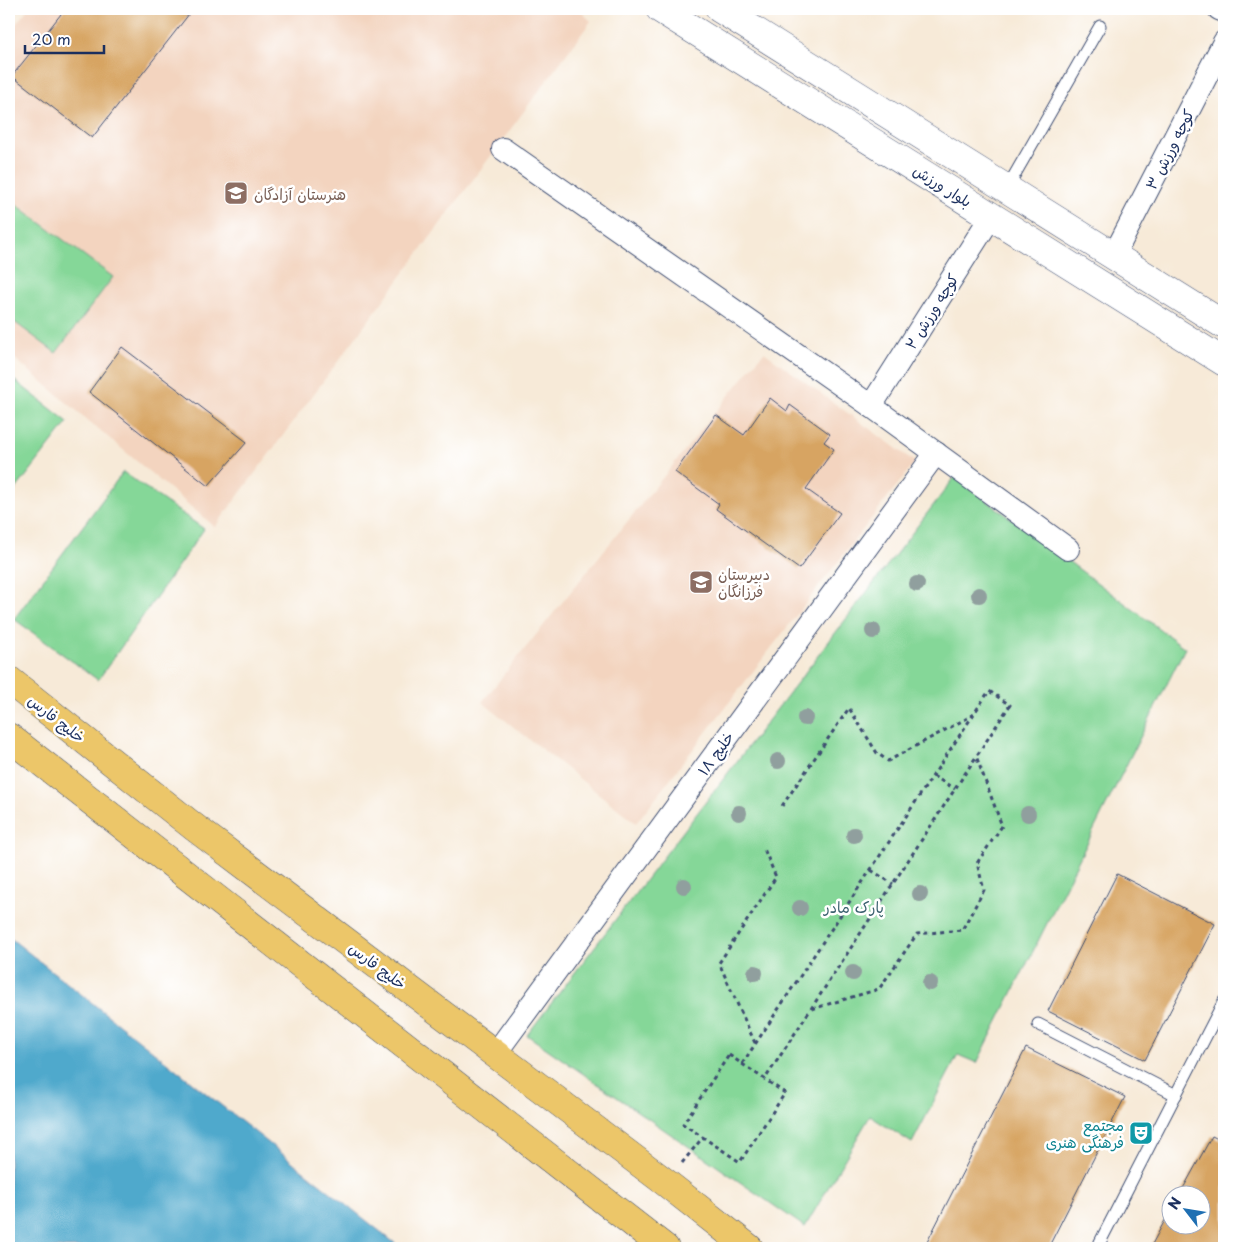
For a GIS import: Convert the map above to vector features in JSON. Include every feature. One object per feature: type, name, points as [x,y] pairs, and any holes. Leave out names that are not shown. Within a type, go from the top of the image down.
[{"type":"main road","name":"خلیج فارس","points":[[9,680],[194,826],[658,1176],[749,1248]]},
{"type":"main road","points":[[9,737],[665,1248]]},
{"type":"street","name":"بلوار ورزش","points":[[660,9],[1224,362]]},
{"type":"street","name":"بلوار ورزش","points":[[720,9],[1224,325]]},
{"type":"street","points":[[1220,9],[1224,11]]},
{"type":"street","name":"کوچه ورزش ۳","points":[[1114,255],[1224,42]]},
{"type":"street","points":[[503,149],[871,406],[1068,549]]},
{"type":"street","name":"کوچه ورزش ۲","points":[[871,406],[992,216]]},
{"type":"street","name":"خلیج ۱۸","points":[[495,1054],[936,453]]},
{"type":"lane","points":[[1007,188],[1100,26]]},
{"type":"lane","points":[[1097,1248],[1224,1001]]},
{"type":"lane","points":[[1038,1024],[1176,1095]]},
{"type":"path","points":[[742,1064],[989,691],[1010,705],[765,1080]]},
{"type":"path","points":[[782,806],[849,708],[876,753],[888,761],[974,714]]},
{"type":"path","points":[[811,1009],[879,988],[917,934],[962,930],[984,890],[977,863],[1002,826],[976,756]]},
{"type":"path","points":[[933,776],[955,789]]},
{"type":"path","points":[[755,1043],[719,962],[776,877],[764,849]]},
{"type":"path","points":[[870,870],[893,884]]},
{"type":"path","points":[[729,1055],[742,1064],[785,1093],[740,1162],[683,1124],[729,1055]]},
{"type":"path","points":[[684,1160],[702,1137]]},
{"type":"shaded area","name":"هنرستان آزادگان","points":[[28,9],[578,9],[591,21],[215,527],[9,354],[9,32]]},
{"type":"shaded area","name":"دبیرستان فرزانگان","points":[[764,352],[915,462],[636,823],[482,702]]},
{"type":"green space","points":[[9,199],[113,277],[56,353],[9,318]]},
{"type":"green space","points":[[9,376],[68,422],[9,498]]},
{"type":"green space","points":[[123,472],[204,529],[98,680],[14,619]]},
{"type":"green space","name":"پارک مادر","points":[[955,477],[1185,648],[977,1063],[958,1055],[912,1143],[870,1116],[805,1227],[527,1035]]},
{"type":"water","points":[[9,937],[401,1248],[9,1248]]},
{"type":"building","points":[[65,9],[193,9],[92,138],[12,76]]},
{"type":"building","points":[[122,347],[247,442],[208,486],[89,392]]},
{"type":"building","points":[[770,398],[787,411],[790,405],[830,434],[824,442],[834,449],[806,489],[840,513],[799,569],[716,509],[719,504],[675,472],[716,415],[744,435]]},
{"type":"building","points":[[1117,874],[1215,924],[1145,1060],[1048,1011]]},
{"type":"building","points":[[1026,1048],[1125,1097],[1048,1248],[924,1248]]},
{"type":"building","points":[[1212,1136],[1224,1142],[1224,1248],[1150,1248],[1160,1230],[1160,1234],[1210,1234],[1210,1184],[1186,1184]]},
{"type":"place","name":"هنرستان آزادگان","points":[[236,193]]},
{"type":"place","name":"دبیرستان فرزانگان","points":[[701,582]]},
{"type":"place","name":"مجتمع فرهنگی هنری","points":[[1141,1133]]}]
